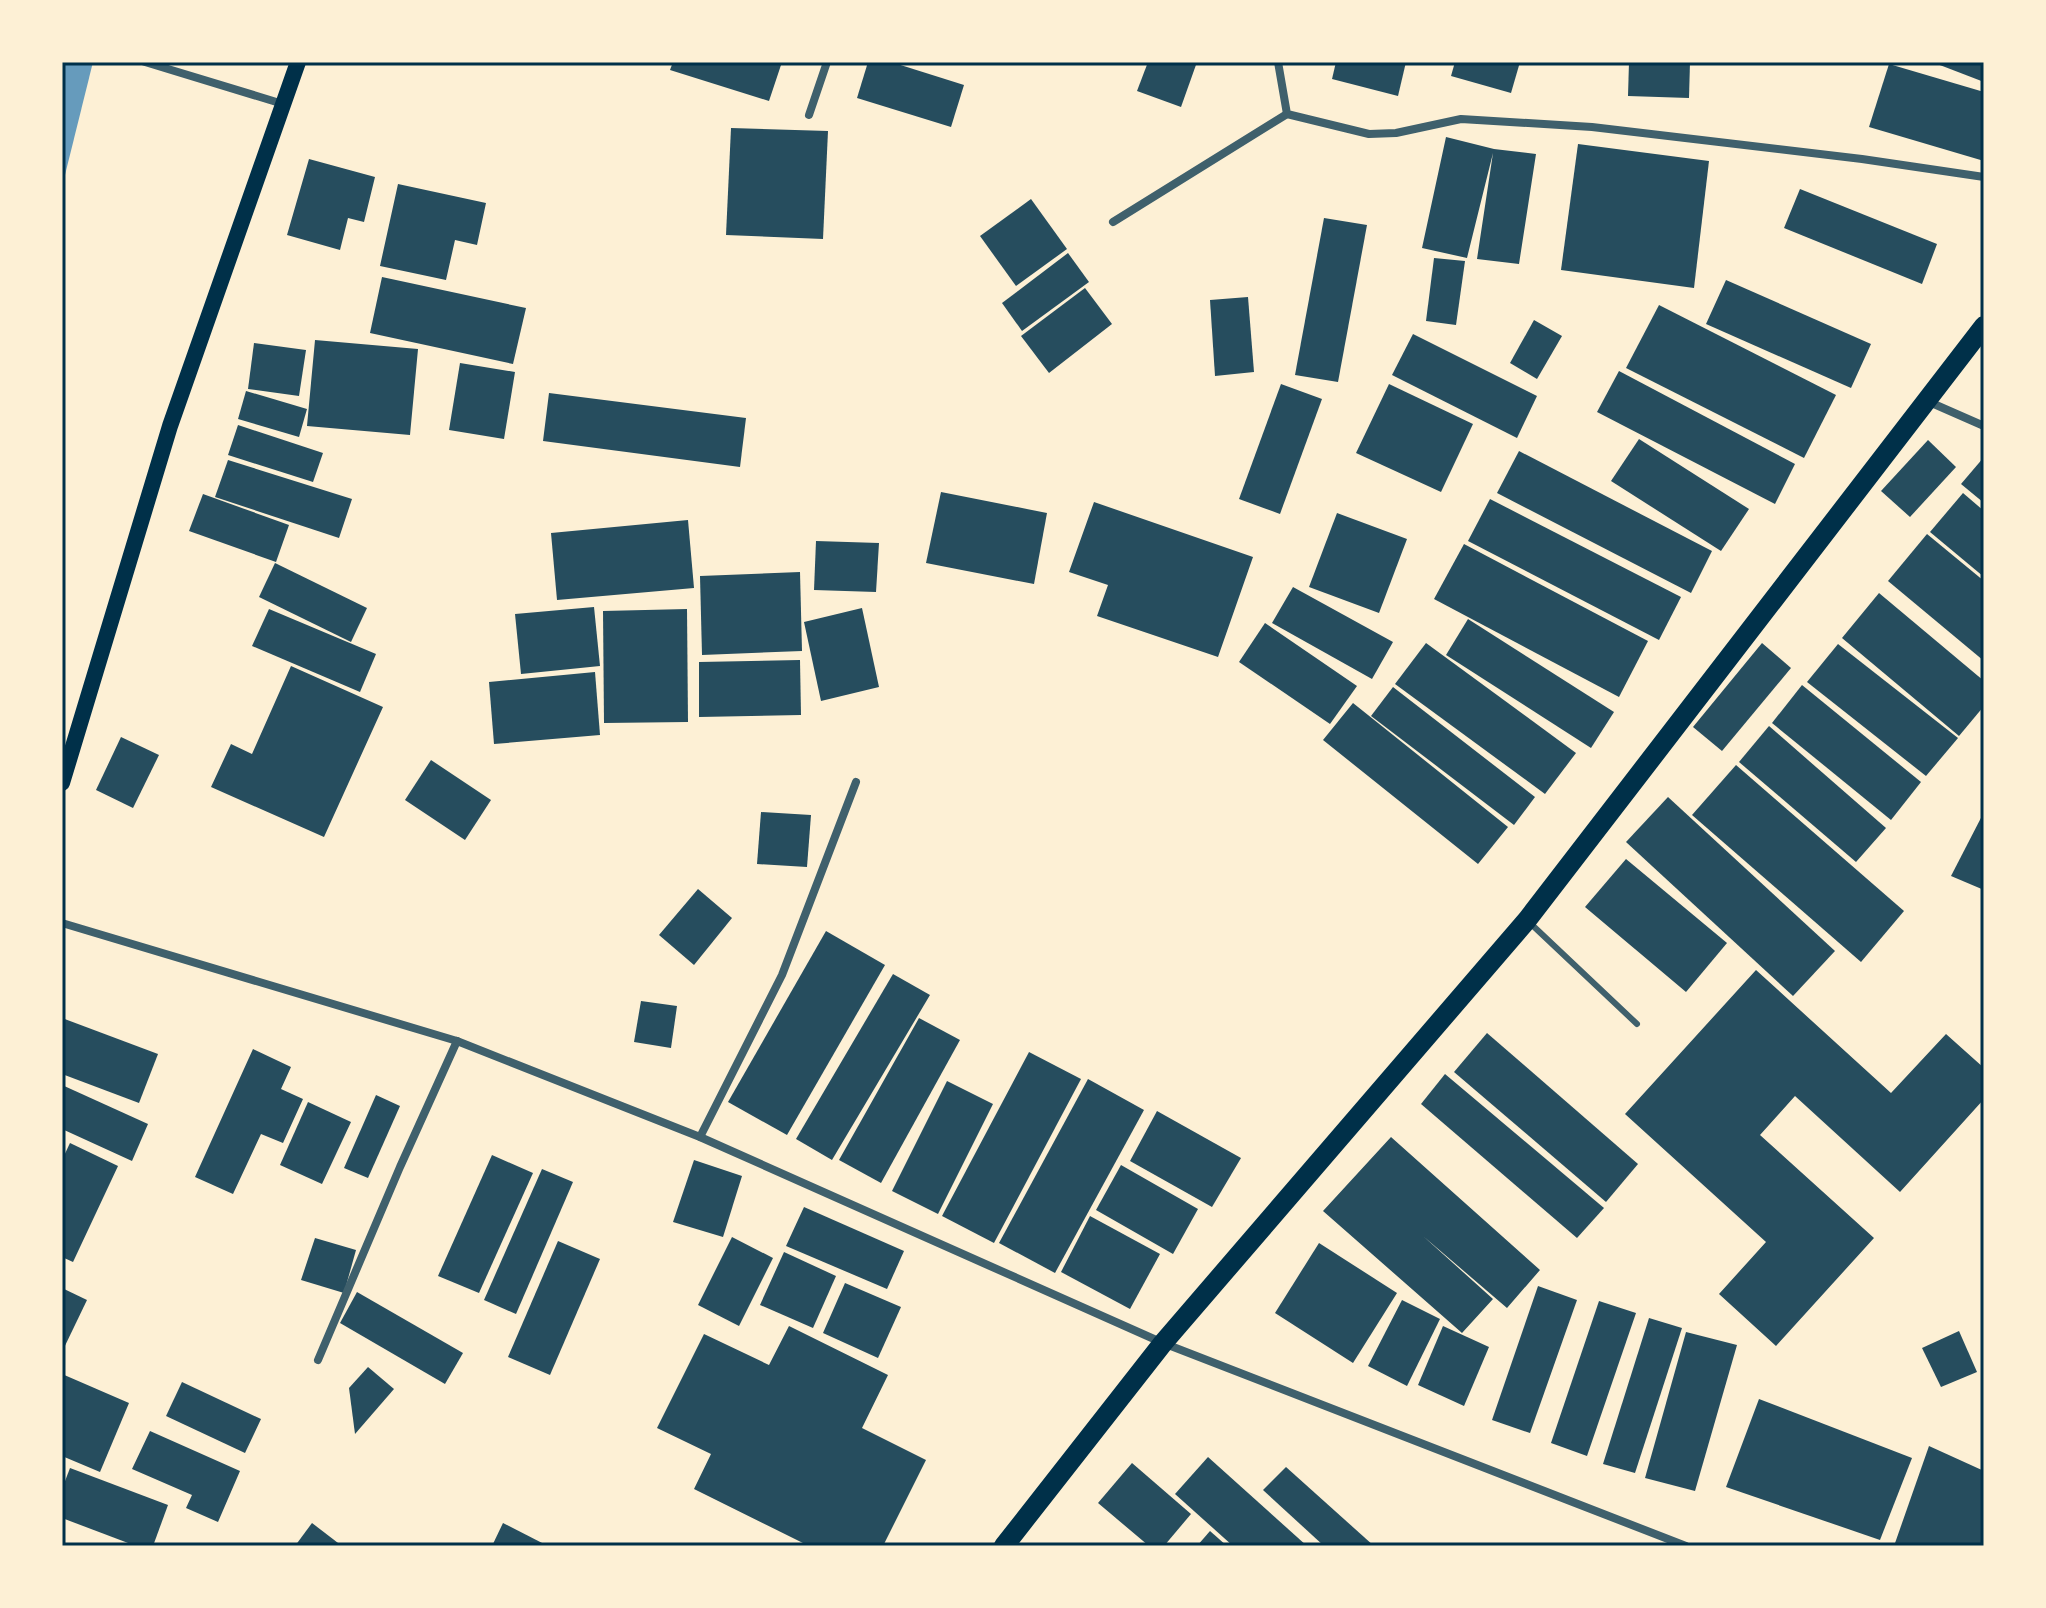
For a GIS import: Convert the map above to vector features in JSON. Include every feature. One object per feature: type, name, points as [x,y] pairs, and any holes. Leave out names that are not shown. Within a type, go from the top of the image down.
[{"type":"main road","points":[[62,783],[170,426],[298,62]]},
{"type":"main road","points":[[1004,1546],[1163,1343],[1527,920],[1984,326]]},
{"type":"street","points":[[145,62],[283,104]]},
{"type":"street","points":[[809,115],[827,62]]},
{"type":"street","points":[[1278,62],[1287,114]]},
{"type":"street","points":[[1113,222],[1287,114],[1369,134],[1396,133],[1461,119],[1592,127],[1862,159],[1984,177]]},
{"type":"street","points":[[1927,401],[1984,426]]},
{"type":"street","points":[[700,1137],[782,975],[856,782]]},
{"type":"street","points":[[62,923],[457,1041],[700,1137],[1163,1343],[1686,1546]]},
{"type":"street","points":[[318,1360],[457,1041]]},
{"type":"lane","points":[[1527,920],[1637,1024]]},
{"type":"water","points":[[62,62],[93,62],[62,187]]},
{"type":"building","points":[[673,62],[782,62],[769,101],[670,70]]},
{"type":"building","points":[[868,62],[891,62],[964,85],[951,127],[857,98]]},
{"type":"building","points":[[1148,62],[1197,62],[1181,107],[1137,91]]},
{"type":"building","points":[[1336,62],[1406,62],[1398,96],[1332,79]]},
{"type":"building","points":[[1455,62],[1520,62],[1511,93],[1451,76]]},
{"type":"building","points":[[1629,62],[1690,62],[1689,98],[1628,96]]},
{"type":"building","points":[[1932,62],[1984,62],[1984,82]]},
{"type":"building","points":[[1889,64],[1984,92],[1984,161],[1869,127]]},
{"type":"building","points":[[731,128],[828,131],[823,239],[726,235]]},
{"type":"building","points":[[1446,137],[1494,149],[1536,154],[1519,264],[1477,259],[1493,153],[1467,258],[1422,248]]},
{"type":"building","points":[[1578,144],[1709,161],[1694,288],[1561,270]]},
{"type":"building","points":[[309,159],[375,177],[364,222],[348,218],[340,250],[287,235]]},
{"type":"building","points":[[398,184],[486,203],[477,245],[455,240],[446,280],[380,266]]},
{"type":"building","points":[[1800,189],[1937,244],[1922,284],[1784,228]]},
{"type":"building","points":[[1031,199],[1067,249],[1016,286],[980,236]]},
{"type":"building","points":[[1324,218],[1367,225],[1338,382],[1295,375]]},
{"type":"building","points":[[1068,253],[1089,282],[1022,331],[1002,303]]},
{"type":"building","points":[[1434,258],[1465,261],[1456,325],[1426,321]]},
{"type":"building","points":[[382,277],[526,308],[513,364],[370,333]]},
{"type":"building","points":[[1726,280],[1871,344],[1851,388],[1706,324]]},
{"type":"building","points":[[1085,288],[1112,324],[1049,373],[1021,336]]},
{"type":"building","points":[[1248,297],[1254,372],[1215,376],[1210,300]]},
{"type":"building","points":[[1659,305],[1836,395],[1804,458],[1626,368]]},
{"type":"building","points":[[1534,320],[1562,336],[1537,379],[1510,363]]},
{"type":"building","points":[[1413,334],[1537,396],[1517,438],[1392,375]]},
{"type":"building","points":[[315,340],[418,349],[410,435],[307,426]]},
{"type":"building","points":[[254,343],[306,350],[299,396],[248,389]]},
{"type":"building","points":[[460,363],[515,372],[504,439],[449,430]]},
{"type":"building","points":[[1619,371],[1795,464],[1775,504],[1597,412]]},
{"type":"building","points":[[1281,384],[1322,399],[1280,514],[1239,499]]},
{"type":"building","points":[[1389,384],[1473,424],[1441,492],[1356,453]]},
{"type":"building","points":[[246,391],[307,409],[299,437],[238,419]]},
{"type":"building","points":[[549,393],[746,418],[740,467],[543,441]]},
{"type":"building","points":[[238,425],[323,453],[313,482],[228,455]]},
{"type":"building","points":[[1639,439],[1749,509],[1721,551],[1611,481]]},
{"type":"building","points":[[1928,440],[1956,467],[1910,517],[1881,491]]},
{"type":"building","points":[[1519,451],[1712,551],[1691,593],[1497,493]]},
{"type":"building","points":[[1984,457],[1984,503],[1961,484]]},
{"type":"building","points":[[228,460],[352,499],[339,538],[215,497]]},
{"type":"building","points":[[941,492],[1047,513],[1034,584],[926,563]]},
{"type":"building","points":[[1963,493],[1984,511],[1984,577],[1930,532]]},
{"type":"building","points":[[203,494],[289,525],[276,562],[189,531]]},
{"type":"building","points":[[1490,499],[1681,597],[1659,640],[1468,541]]},
{"type":"building","points":[[1094,502],[1253,557],[1218,657],[1097,616],[1108,585],[1069,572]]},
{"type":"building","points":[[1337,513],[1407,539],[1379,613],[1309,587]]},
{"type":"building","points":[[688,520],[694,588],[557,600],[551,533]]},
{"type":"building","points":[[1927,534],[1984,581],[1984,661],[1888,581]]},
{"type":"building","points":[[816,541],[879,543],[876,592],[814,590]]},
{"type":"building","points":[[1464,544],[1648,641],[1619,697],[1434,599]]},
{"type":"building","points":[[275,563],[367,608],[351,642],[259,597]]},
{"type":"building","points":[[800,572],[802,651],[702,655],[700,576]]},
{"type":"building","points":[[1293,587],[1393,642],[1372,679],[1272,623]]},
{"type":"building","points":[[1879,593],[1984,681],[1984,706],[1959,736],[1842,638]]},
{"type":"building","points":[[594,607],[600,666],[521,674],[515,614]]},
{"type":"building","points":[[862,608],[879,687],[821,701],[804,622]]},
{"type":"building","points":[[269,609],[376,654],[360,692],[252,646]]},
{"type":"building","points":[[687,609],[688,722],[604,723],[603,611]]},
{"type":"building","points":[[1468,619],[1614,712],[1591,748],[1446,655]]},
{"type":"building","points":[[1265,623],[1357,686],[1330,724],[1239,662]]},
{"type":"building","points":[[1426,643],[1576,753],[1545,794],[1395,684]]},
{"type":"building","points":[[1762,643],[1791,668],[1722,751],[1693,727]]},
{"type":"building","points":[[1838,644],[1958,738],[1926,776],[1807,682]]},
{"type":"building","points":[[800,660],[801,715],[699,717],[699,662]]},
{"type":"building","points":[[291,666],[383,707],[324,837],[211,787],[231,744],[252,754]]},
{"type":"building","points":[[595,672],[600,735],[494,744],[489,682]]},
{"type":"building","points":[[1802,685],[1921,782],[1891,820],[1772,723]]},
{"type":"building","points":[[1393,687],[1535,797],[1514,825],[1371,716]]},
{"type":"building","points":[[1353,703],[1508,827],[1478,864],[1323,740]]},
{"type":"building","points":[[1769,726],[1886,828],[1856,862],[1739,762]]},
{"type":"building","points":[[121,737],[159,755],[133,808],[96,790]]},
{"type":"building","points":[[431,760],[491,800],[465,840],[405,800]]},
{"type":"building","points":[[1736,765],[1904,911],[1861,962],[1692,815]]},
{"type":"building","points":[[1668,797],[1835,951],[1793,996],[1626,842]]},
{"type":"building","points":[[761,812],[811,815],[807,867],[757,864]]},
{"type":"building","points":[[1984,812],[1984,890],[1951,876]]},
{"type":"building","points":[[1626,859],[1727,943],[1686,992],[1585,907]]},
{"type":"building","points":[[698,889],[732,918],[694,965],[659,935]]},
{"type":"building","points":[[826,931],[885,965],[787,1135],[728,1102]]},
{"type":"building","points":[[1756,970],[1891,1093],[1946,1034],[1984,1068],[1984,1099],[1900,1192],[1795,1096],[1760,1135],[1874,1238],[1776,1346],[1719,1294],[1766,1242],[1625,1114]]},
{"type":"building","points":[[893,974],[930,995],[832,1160],[796,1139]]},
{"type":"building","points":[[641,1001],[677,1006],[671,1048],[634,1042]]},
{"type":"building","points":[[62,1018],[158,1054],[139,1103],[62,1074]]},
{"type":"building","points":[[919,1018],[960,1040],[881,1183],[839,1160]]},
{"type":"building","points":[[1487,1033],[1638,1164],[1606,1202],[1454,1072]]},
{"type":"building","points":[[253,1049],[291,1067],[281,1089],[303,1099],[283,1143],[261,1134],[233,1194],[195,1177]]},
{"type":"building","points":[[1029,1052],[1081,1079],[994,1243],[942,1216]]},
{"type":"building","points":[[1445,1074],[1604,1208],[1577,1238],[1421,1104]]},
{"type":"building","points":[[1088,1079],[1144,1110],[1055,1273],[999,1243]]},
{"type":"building","points":[[947,1081],[993,1104],[938,1214],[892,1191]]},
{"type":"building","points":[[62,1085],[148,1124],[132,1161],[62,1129]]},
{"type":"building","points":[[376,1095],[400,1106],[368,1178],[344,1168]]},
{"type":"building","points":[[308,1102],[351,1122],[322,1184],[280,1165]]},
{"type":"building","points":[[1157,1111],[1241,1158],[1212,1207],[1130,1161]]},
{"type":"building","points":[[1391,1137],[1540,1270],[1507,1308],[1423,1236],[1493,1299],[1462,1333],[1323,1211]]},
{"type":"building","points":[[70,1143],[118,1166],[73,1262],[62,1257],[62,1160]]},
{"type":"building","points":[[492,1155],[533,1173],[479,1293],[438,1276]]},
{"type":"building","points":[[694,1160],[742,1176],[723,1237],[673,1222]]},
{"type":"building","points":[[1121,1165],[1198,1209],[1173,1254],[1096,1210]]},
{"type":"building","points":[[542,1169],[573,1182],[516,1314],[484,1300]]},
{"type":"building","points":[[804,1207],[904,1251],[887,1289],[786,1246]]},
{"type":"building","points":[[1090,1216],[1160,1254],[1130,1309],[1061,1272]]},
{"type":"building","points":[[732,1237],[773,1258],[739,1326],[698,1305]]},
{"type":"building","points":[[315,1238],[356,1250],[344,1293],[301,1280]]},
{"type":"building","points":[[558,1241],[600,1259],[550,1375],[508,1357]]},
{"type":"building","points":[[1319,1243],[1397,1293],[1353,1363],[1275,1313]]},
{"type":"building","points":[[784,1252],[836,1276],[813,1328],[760,1305]]},
{"type":"building","points":[[845,1283],[901,1307],[878,1358],[823,1333]]},
{"type":"building","points":[[1538,1286],[1577,1300],[1530,1433],[1492,1420]]},
{"type":"building","points":[[62,1288],[87,1300],[62,1352]]},
{"type":"building","points":[[357,1292],[463,1353],[445,1384],[340,1323]]},
{"type":"building","points":[[1402,1300],[1440,1319],[1407,1386],[1368,1366]]},
{"type":"building","points":[[1599,1301],[1636,1313],[1587,1456],[1551,1443]]},
{"type":"building","points":[[1649,1318],[1682,1328],[1635,1473],[1603,1464]]},
{"type":"building","points":[[789,1326],[888,1375],[862,1428],[926,1460],[883,1546],[809,1546],[694,1489],[711,1454],[657,1428],[704,1334],[769,1365]]},
{"type":"building","points":[[1443,1326],[1489,1347],[1464,1406],[1418,1385]]},
{"type":"building","points":[[1959,1331],[1977,1372],[1941,1387],[1922,1348]]},
{"type":"building","points":[[1686,1332],[1737,1345],[1695,1491],[1645,1478]]},
{"type":"building","points":[[368,1367],[394,1389],[355,1434],[349,1388]]},
{"type":"building","points":[[62,1374],[129,1403],[100,1472],[62,1456]]},
{"type":"building","points":[[182,1382],[261,1419],[245,1453],[166,1416]]},
{"type":"building","points":[[1759,1399],[1912,1458],[1880,1540],[1726,1487]]},
{"type":"building","points":[[150,1431],[240,1471],[218,1522],[186,1508],[192,1495],[132,1469]]},
{"type":"building","points":[[1929,1446],[1984,1471],[1984,1546],[1894,1546]]},
{"type":"building","points":[[1208,1457],[1307,1546],[1233,1546],[1175,1494]]},
{"type":"building","points":[[1132,1463],[1191,1514],[1164,1546],[1149,1546],[1098,1503]]},
{"type":"building","points":[[1286,1467],[1374,1546],[1324,1546],[1263,1490]]},
{"type":"building","points":[[70,1468],[168,1505],[153,1546],[136,1546],[62,1518],[62,1489]]},
{"type":"building","points":[[312,1523],[342,1546],[295,1546]]},
{"type":"building","points":[[503,1523],[548,1546],[492,1546]]},
{"type":"building","points":[[1210,1531],[1227,1546],[1197,1546]]}]
